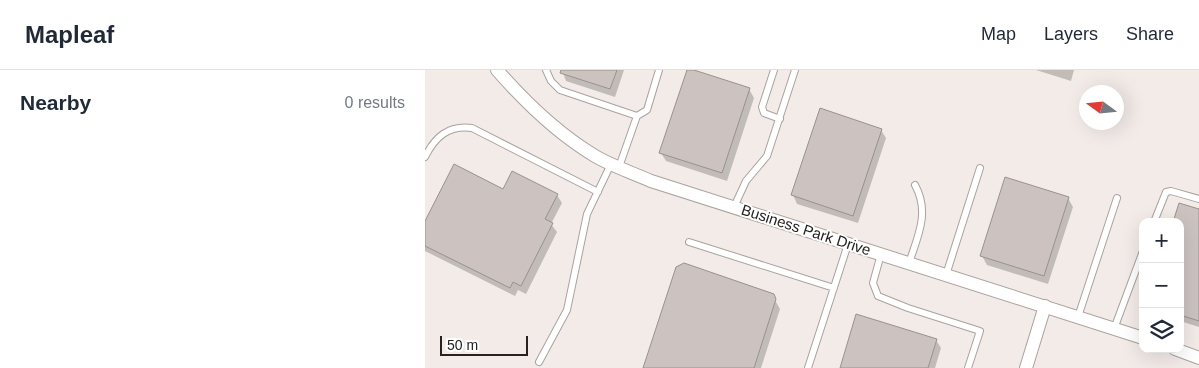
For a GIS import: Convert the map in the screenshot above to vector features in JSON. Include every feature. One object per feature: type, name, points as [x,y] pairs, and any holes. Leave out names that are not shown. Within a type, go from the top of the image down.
[{"type":"street","name":"Business Park Drive","points":[[497,70],[520,96],[595,157],[651,181],[1139,337]]},
{"type":"street","points":[[1026,368],[1045,306]]},
{"type":"street","points":[[1184,352],[1199,358]]},
{"type":"lane","points":[[546,70],[551,81],[560,90],[637,116]]},
{"type":"lane","points":[[539,362],[567,310],[587,214],[615,165],[637,116],[647,110],[659,70]]},
{"type":"lane","points":[[774,70],[762,107],[763,113],[780,119]]},
{"type":"lane","points":[[734,208],[746,181],[767,156],[795,70]]},
{"type":"lane","points":[[425,157],[431,145],[442,134],[456,128],[472,128],[598,192]]},
{"type":"lane","points":[[946,275],[980,168]]},
{"type":"lane","points":[[909,263],[924,208],[915,185]]},
{"type":"lane","points":[[1155,218],[1166,192],[1171,190],[1199,198]]},
{"type":"lane","points":[[1078,317],[1117,198]]},
{"type":"lane","points":[[689,242],[834,288]]},
{"type":"lane","points":[[808,368],[848,244]]},
{"type":"lane","points":[[881,254],[873,282],[878,296],[908,308],[981,331],[967,368]]},
{"type":"lane","points":[[1114,329],[1139,262]]},
{"type":"building","points":[[561,70],[617,70],[610,89],[560,73]]},
{"type":"building","points":[[687,70],[694,70],[750,88],[722,173],[659,153]]},
{"type":"building","points":[[820,108],[882,129],[853,216],[791,195]]},
{"type":"building","points":[[454,164],[503,189],[512,171],[558,194],[545,219],[553,223],[521,286],[513,282],[510,288],[425,246],[425,221]]},
{"type":"building","points":[[1005,177],[1069,197],[1044,276],[980,256]]},
{"type":"building","points":[[1179,203],[1199,209],[1199,321],[1184,316],[1184,218],[1174,218]]},
{"type":"building","points":[[684,263],[774,294],[776,299],[754,368],[643,368],[676,267]]},
{"type":"building","points":[[856,314],[937,339],[928,368],[840,368]]}]
